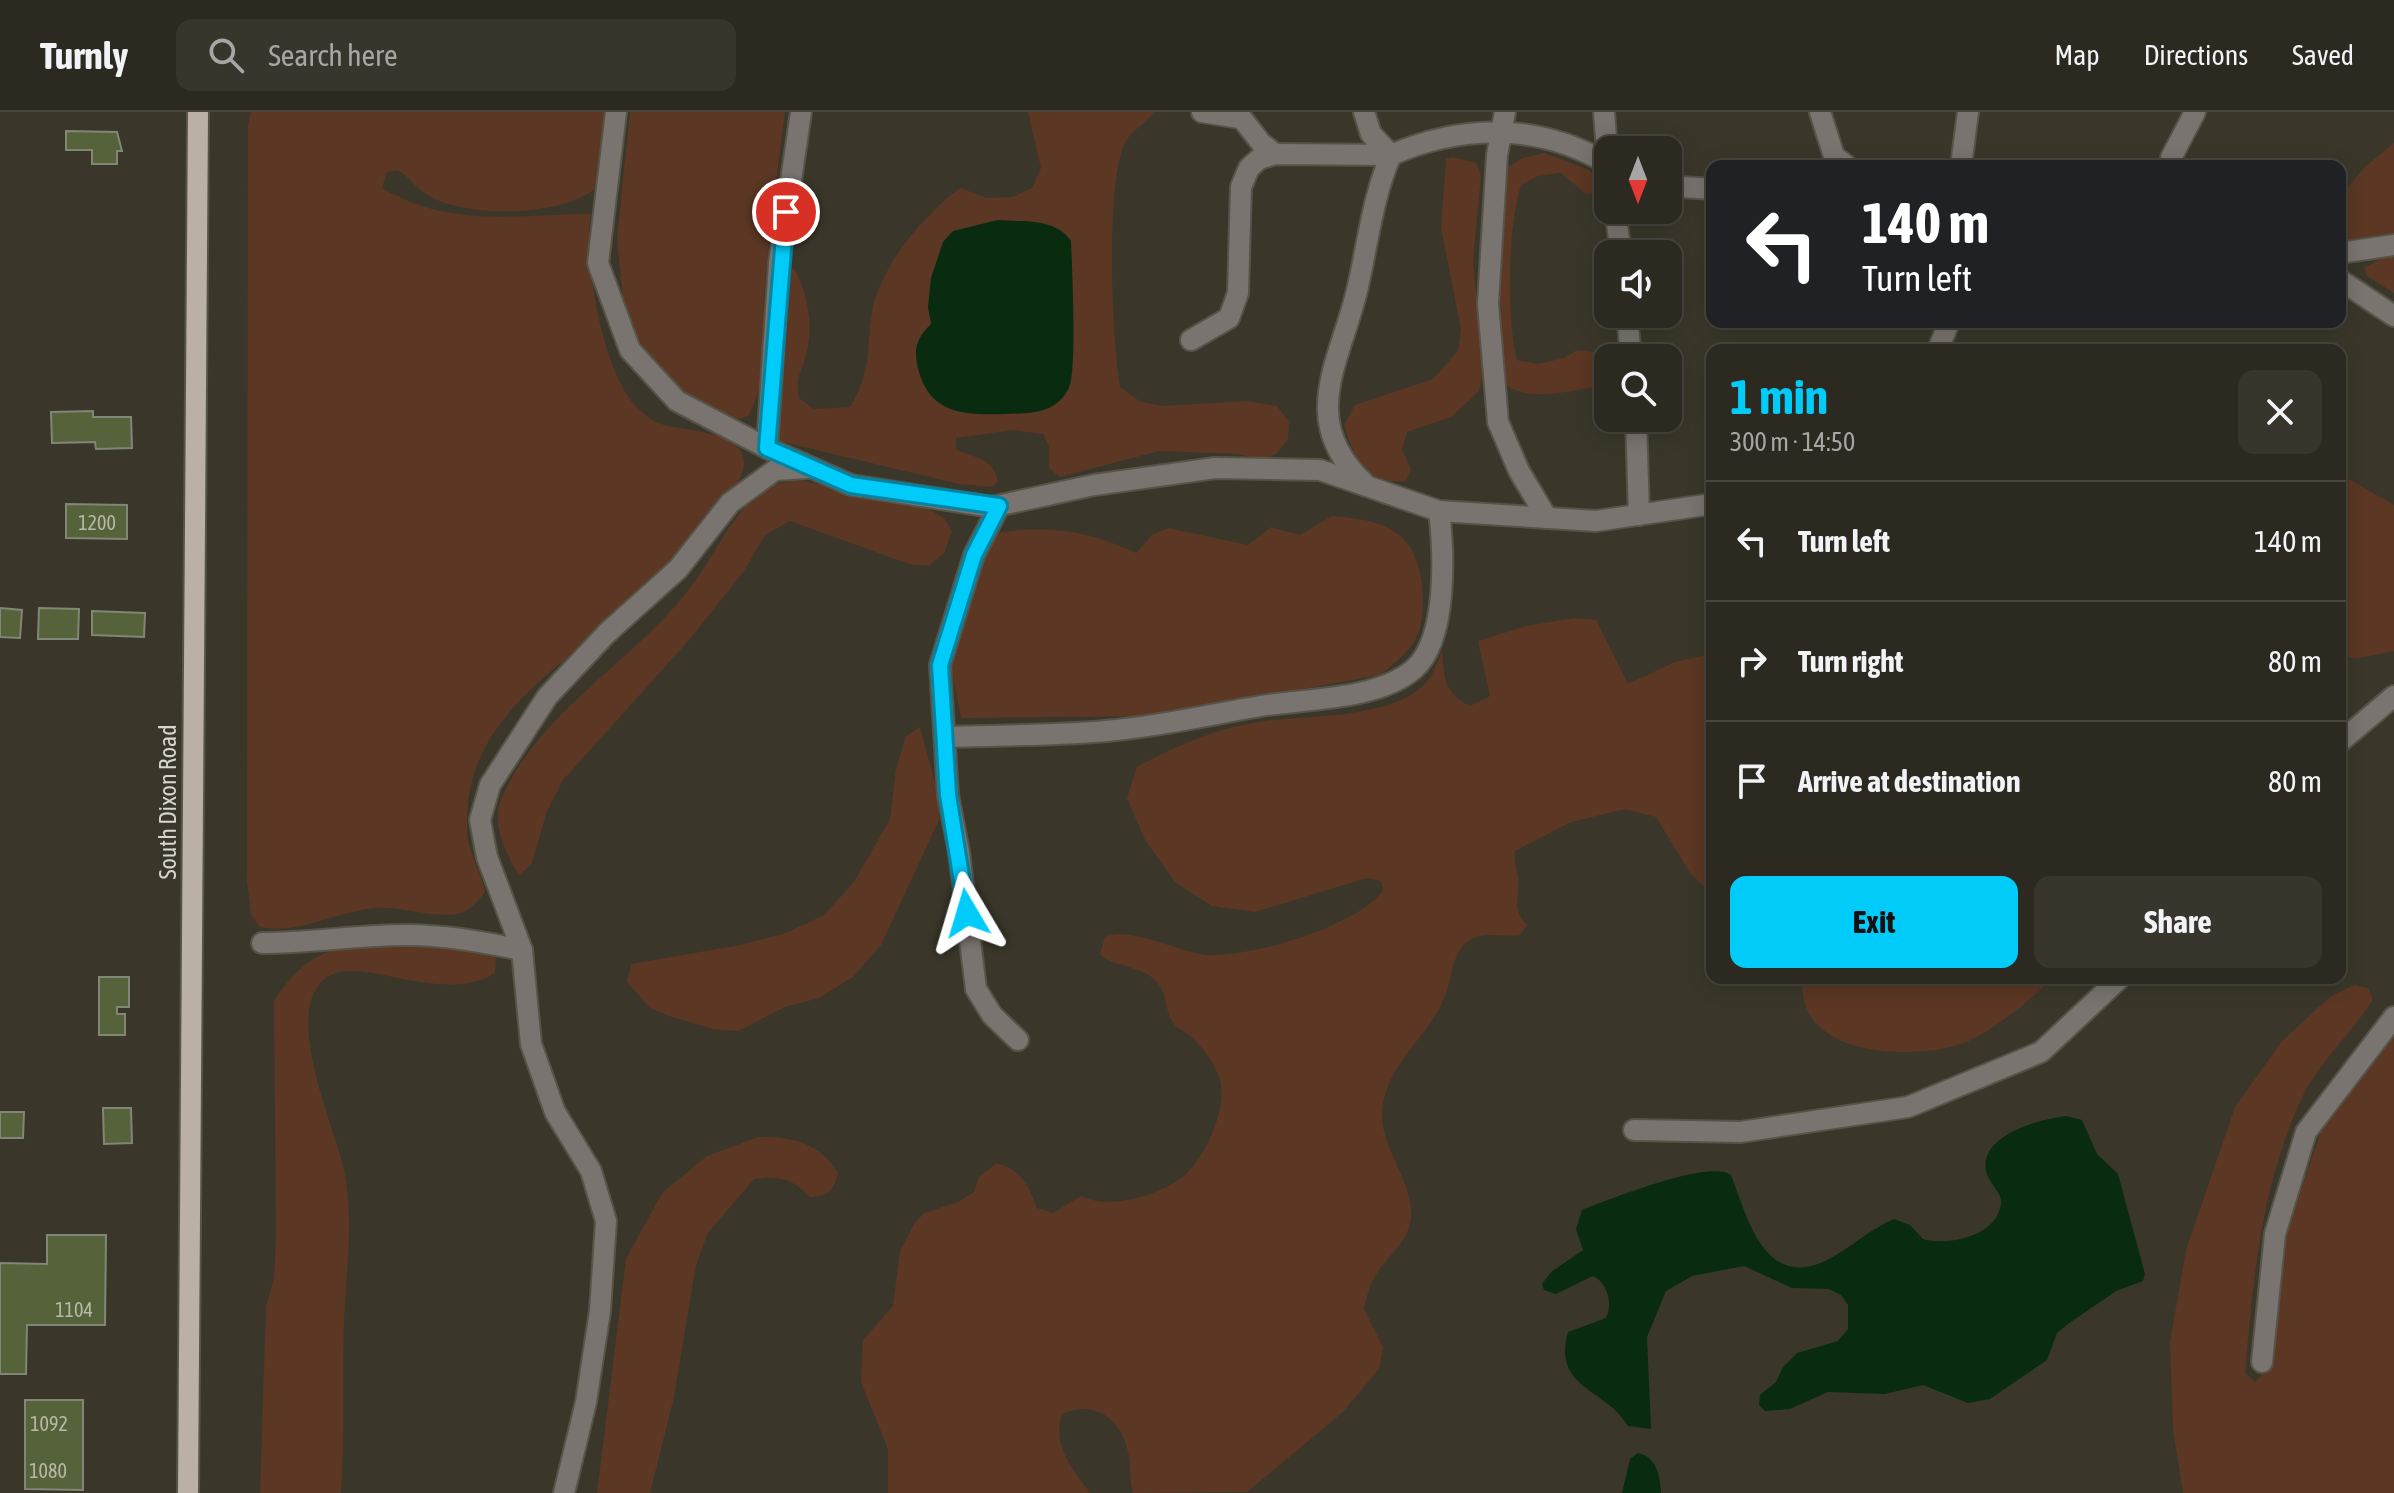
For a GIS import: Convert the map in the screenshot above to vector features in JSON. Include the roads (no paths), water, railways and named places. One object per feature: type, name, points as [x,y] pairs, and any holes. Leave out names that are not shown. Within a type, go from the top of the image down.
[{"type":"main road","name":"South Dixon Road","points":[[188,1493],[198,112]]},
{"type":"lane","points":[[616,112],[598,263],[630,350],[677,401],[767,448],[851,485],[999,506],[1094,485],[1215,468],[1320,470],[1439,511],[1596,521],[1706,505]]},
{"type":"lane","points":[[767,448],[779,263],[801,112]]},
{"type":"lane","points":[[1202,112],[1238,115],[1275,154]]},
{"type":"lane","points":[[1364,112],[1371,134],[1391,155]]},
{"type":"lane","points":[[1604,112],[1606,136]]},
{"type":"lane","points":[[1820,112],[1834,156],[1839,160]]},
{"type":"lane","points":[[1962,160],[1968,112]]},
{"type":"lane","points":[[2172,160],[2195,112]]},
{"type":"lane","points":[[1504,121],[1488,304],[1498,422],[1519,471],[1547,518]]},
{"type":"lane","points":[[1191,340],[1229,318],[1238,293],[1241,187],[1249,168],[1259,159],[1275,154],[1391,155],[1425,141],[1504,121],[1594,158]]},
{"type":"lane","points":[[1367,486],[1347,467],[1332,442],[1327,391],[1338,344],[1357,293],[1380,180],[1391,155]]},
{"type":"lane","points":[[1682,187],[1706,189]]},
{"type":"lane","points":[[2346,252],[2394,245]]},
{"type":"lane","points":[[2346,284],[2394,316]]},
{"type":"lane","points":[[1636,432],[1639,515]]},
{"type":"lane","points":[[564,1493],[586,1402],[597,1326],[606,1221],[591,1171],[555,1112],[531,1044],[522,950],[487,857],[480,820],[490,785],[547,697],[607,633],[678,569],[730,503],[775,470],[812,468]]},
{"type":"lane","points":[[999,506],[974,555],[940,665],[948,795],[959,852],[976,989],[992,1015],[1018,1040]]},
{"type":"lane","points":[[946,737],[1116,730],[1337,697],[1389,682],[1415,668],[1431,638],[1441,604],[1444,553],[1439,511]]},
{"type":"lane","points":[[2346,737],[2394,696]]},
{"type":"lane","points":[[262,943],[322,943],[404,935],[460,937],[522,950]]},
{"type":"lane","points":[[1634,1130],[1741,1132],[1908,1107],[2041,1052],[2114,984]]},
{"type":"lane","points":[[2262,1362],[2275,1234],[2306,1132],[2394,1017]]}]
